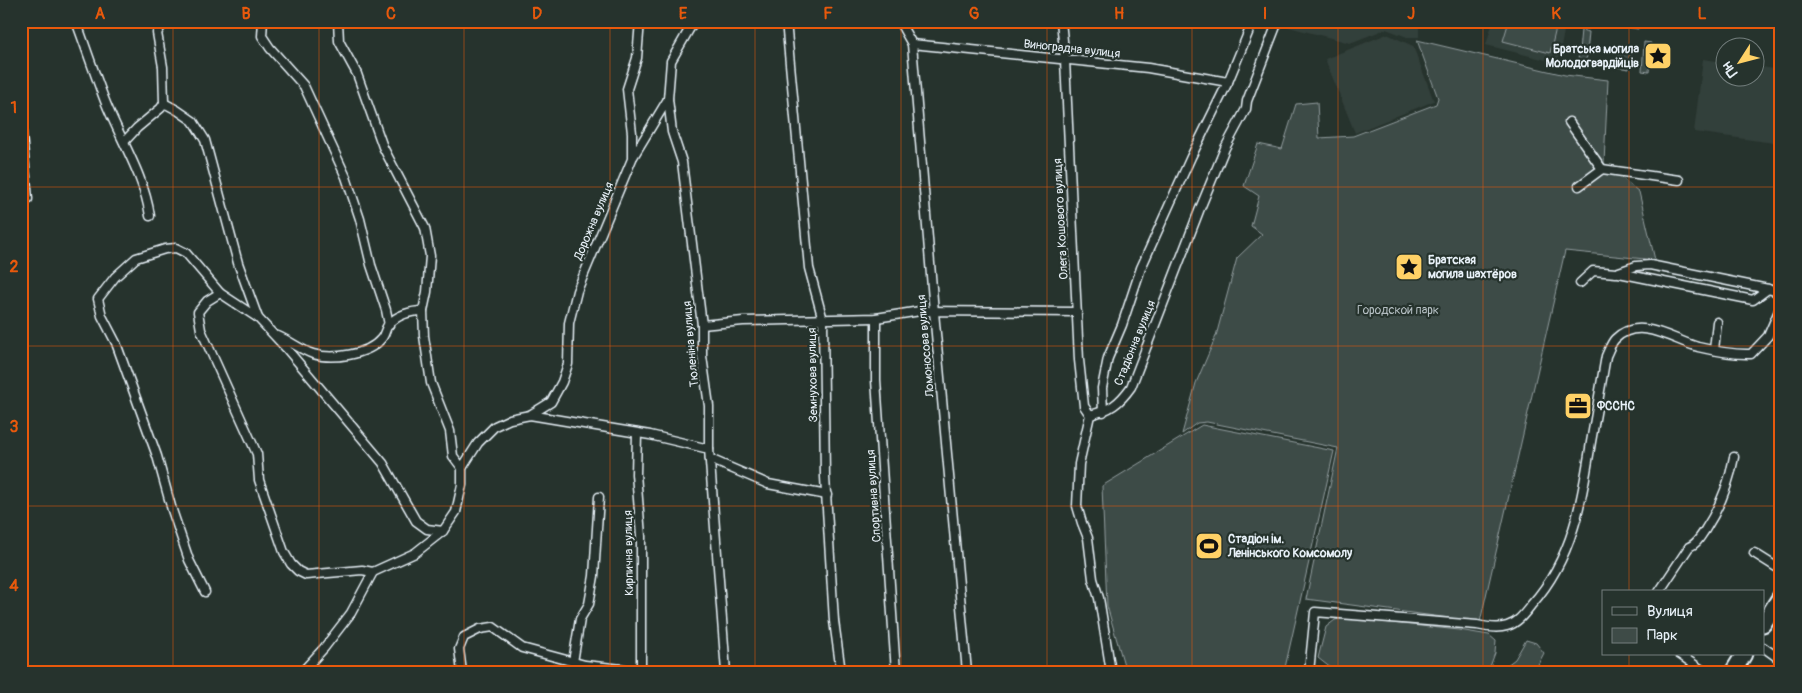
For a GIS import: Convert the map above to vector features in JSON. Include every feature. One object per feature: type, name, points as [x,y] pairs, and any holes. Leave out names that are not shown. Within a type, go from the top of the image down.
[{"type":"highway","points":[[1764,622],[1781,596]]},
{"type":"highway","points":[[1733,672],[1743,656]]},
{"type":"street","points":[[76,21],[106,102],[147,198],[150,216]]},
{"type":"street","points":[[124,142],[164,103],[163,67],[156,33],[165,21]]},
{"type":"street","points":[[263,21],[262,36],[270,48],[304,86],[346,177],[389,325]]},
{"type":"street","points":[[338,21],[339,41],[357,74],[383,146],[425,228],[430,256],[423,312],[424,336],[431,383],[450,431],[453,456],[462,468]]},
{"type":"street","name":"Дорожна вулиця","points":[[530,415],[550,402],[562,382],[568,364],[569,323],[577,291],[632,159],[632,133],[627,89],[636,58],[640,21]]},
{"type":"street","name":"Тюленіна вулиця","points":[[694,21],[671,61],[668,99],[672,132],[682,162],[702,325],[702,356],[709,406],[709,449],[726,672]]},
{"type":"street","name":"Земнухова вулиця","points":[[786,21],[809,268],[823,320],[827,495],[834,621],[841,672]]},
{"type":"street","name":"Ломоносова вулиця","points":[[899,21],[912,44],[967,672]]},
{"type":"street","name":"Олега Кошового вулиця","points":[[1061,21],[1077,312],[1084,406],[1090,415],[1079,464],[1077,506],[1088,538],[1092,580],[1099,598],[1111,672]]},
{"type":"street","name":"Стадіонна вулиця","points":[[1103,412],[1102,388],[1108,358],[1122,325],[1141,268],[1191,157],[1228,82],[1253,21]]},
{"type":"street","name":"Стадіонна вулиця","points":[[1103,412],[1123,399],[1131,387],[1225,148],[1246,109],[1247,101],[1278,21]]},
{"type":"street","name":"Виноградна вулиця","points":[[912,44],[1148,68],[1228,82]]},
{"type":"street","points":[[632,159],[668,99]]},
{"type":"street","points":[[164,103],[192,121],[205,140],[238,263],[258,318]]},
{"type":"street","points":[[1570,122],[1602,169]]},
{"type":"street","points":[[21,123],[28,199],[21,208]]},
{"type":"street","points":[[1579,186],[1602,169],[1679,180]]},
{"type":"street","points":[[206,592],[189,560],[157,456],[116,344],[102,316],[98,299],[115,277],[136,258],[165,249],[176,248],[186,253],[220,293],[258,318],[274,334],[384,463],[416,520],[427,529],[443,531]]},
{"type":"street","points":[[1616,272],[1636,266],[1650,265],[1781,293]]},
{"type":"street","points":[[1580,283],[1593,271],[1616,272],[1753,300],[1768,289]]},
{"type":"street","points":[[220,293],[207,301],[198,312],[201,330],[257,454],[259,480],[284,552],[291,564],[298,571],[306,575],[362,570],[372,572],[415,553],[443,531],[456,512],[462,485],[462,468],[478,443],[495,426],[510,418],[530,415],[650,435],[709,449]]},
{"type":"street","points":[[1309,672],[1315,612],[1477,624],[1492,628],[1506,626],[1518,620],[1540,595],[1558,568],[1575,528],[1582,502],[1606,356],[1614,340],[1622,333],[1645,328],[1698,347],[1736,355],[1751,354],[1768,336],[1781,306]]},
{"type":"street","points":[[274,334],[313,354],[339,357],[366,350],[381,340],[389,325],[412,311],[423,312]]},
{"type":"street","points":[[702,325],[743,321],[876,318],[920,311],[1077,312]]},
{"type":"street","name":"Спортивна вулиця","points":[[876,318],[876,380],[896,672]]},
{"type":"street","points":[[1714,350],[1717,322]]},
{"type":"street","points":[[1090,415],[1103,412]]},
{"type":"street","name":"Кирпична вулиця","points":[[637,434],[636,474],[641,536],[641,671]]},
{"type":"street","points":[[1660,590],[1689,547],[1695,545],[1717,512],[1730,478],[1734,457]]},
{"type":"street","points":[[710,459],[768,484],[827,495]]},
{"type":"street","points":[[573,662],[580,619],[589,604],[594,576],[599,497]]},
{"type":"street","points":[[1754,553],[1781,570]]},
{"type":"street","points":[[302,672],[324,648],[351,613],[372,572]]},
{"type":"street","points":[[462,672],[459,649],[464,637],[480,629],[493,626],[522,648],[599,669],[689,672]]},
{"type":"street","points":[[1764,648],[1781,660]]},
{"type":"street","points":[[1682,656],[1705,672]]},
{"type":"shaded area","points":[[1283,21],[1419,21],[1419,37],[1407,37],[1386,29],[1350,43],[1281,25]]},
{"type":"shaded area","points":[[1493,21],[1566,21],[1558,63],[1486,45]]},
{"type":"shaded area","points":[[1387,34],[1413,46],[1434,101],[1355,133],[1325,59]]},
{"type":"shaded area","points":[[1703,59],[1714,61],[1714,88],[1764,88],[1764,67],[1781,70],[1781,144],[1694,132]]},
{"type":"green space","points":[[1509,21],[1531,21],[1556,28],[1550,53],[1503,41]]},
{"type":"green space","points":[[1621,21],[1638,23],[1638,29],[1621,26]]},
{"type":"green space","points":[[1581,30],[1589,32],[1586,63],[1578,61]]},
{"type":"green space","name":"Городской парк","points":[[1417,40],[1565,75],[1608,80],[1604,163],[1639,192],[1655,260],[1565,251],[1480,622],[1306,599],[1338,448],[1207,422],[1197,423],[1182,434],[1196,383],[1216,336],[1237,258],[1262,234],[1251,226],[1259,196],[1244,186],[1258,144],[1282,149],[1296,104],[1317,102],[1319,138],[1353,136],[1436,104],[1438,98]]},
{"type":"green space","points":[[1644,42],[1651,43],[1649,72],[1642,71]]},
{"type":"green space","points":[[1620,45],[1633,47],[1629,69],[1616,67]]},
{"type":"green space","name":"Стадіон ім. Ленінського Комсомолу","points":[[1202,425],[1334,451],[1284,672],[1126,672],[1107,606],[1102,486]]},
{"type":"green space","points":[[1343,618],[1489,635],[1496,641],[1495,653],[1488,672],[1347,672],[1332,669],[1318,658],[1326,627],[1335,620]]},
{"type":"green space","points":[[1526,640],[1536,643],[1544,653],[1534,672],[1498,672],[1515,659]]},
{"type":"place","name":"Братська могила Молодогвардійців","points":[[1658,56]]},
{"type":"place","name":"Братская могила шахтёров","points":[[1409,267]]},
{"type":"place","name":"ФССНС","points":[[1578,406]]},
{"type":"place","name":"Стадіон ім. Ленінського Комсомолу","points":[[1209,546]]}]
